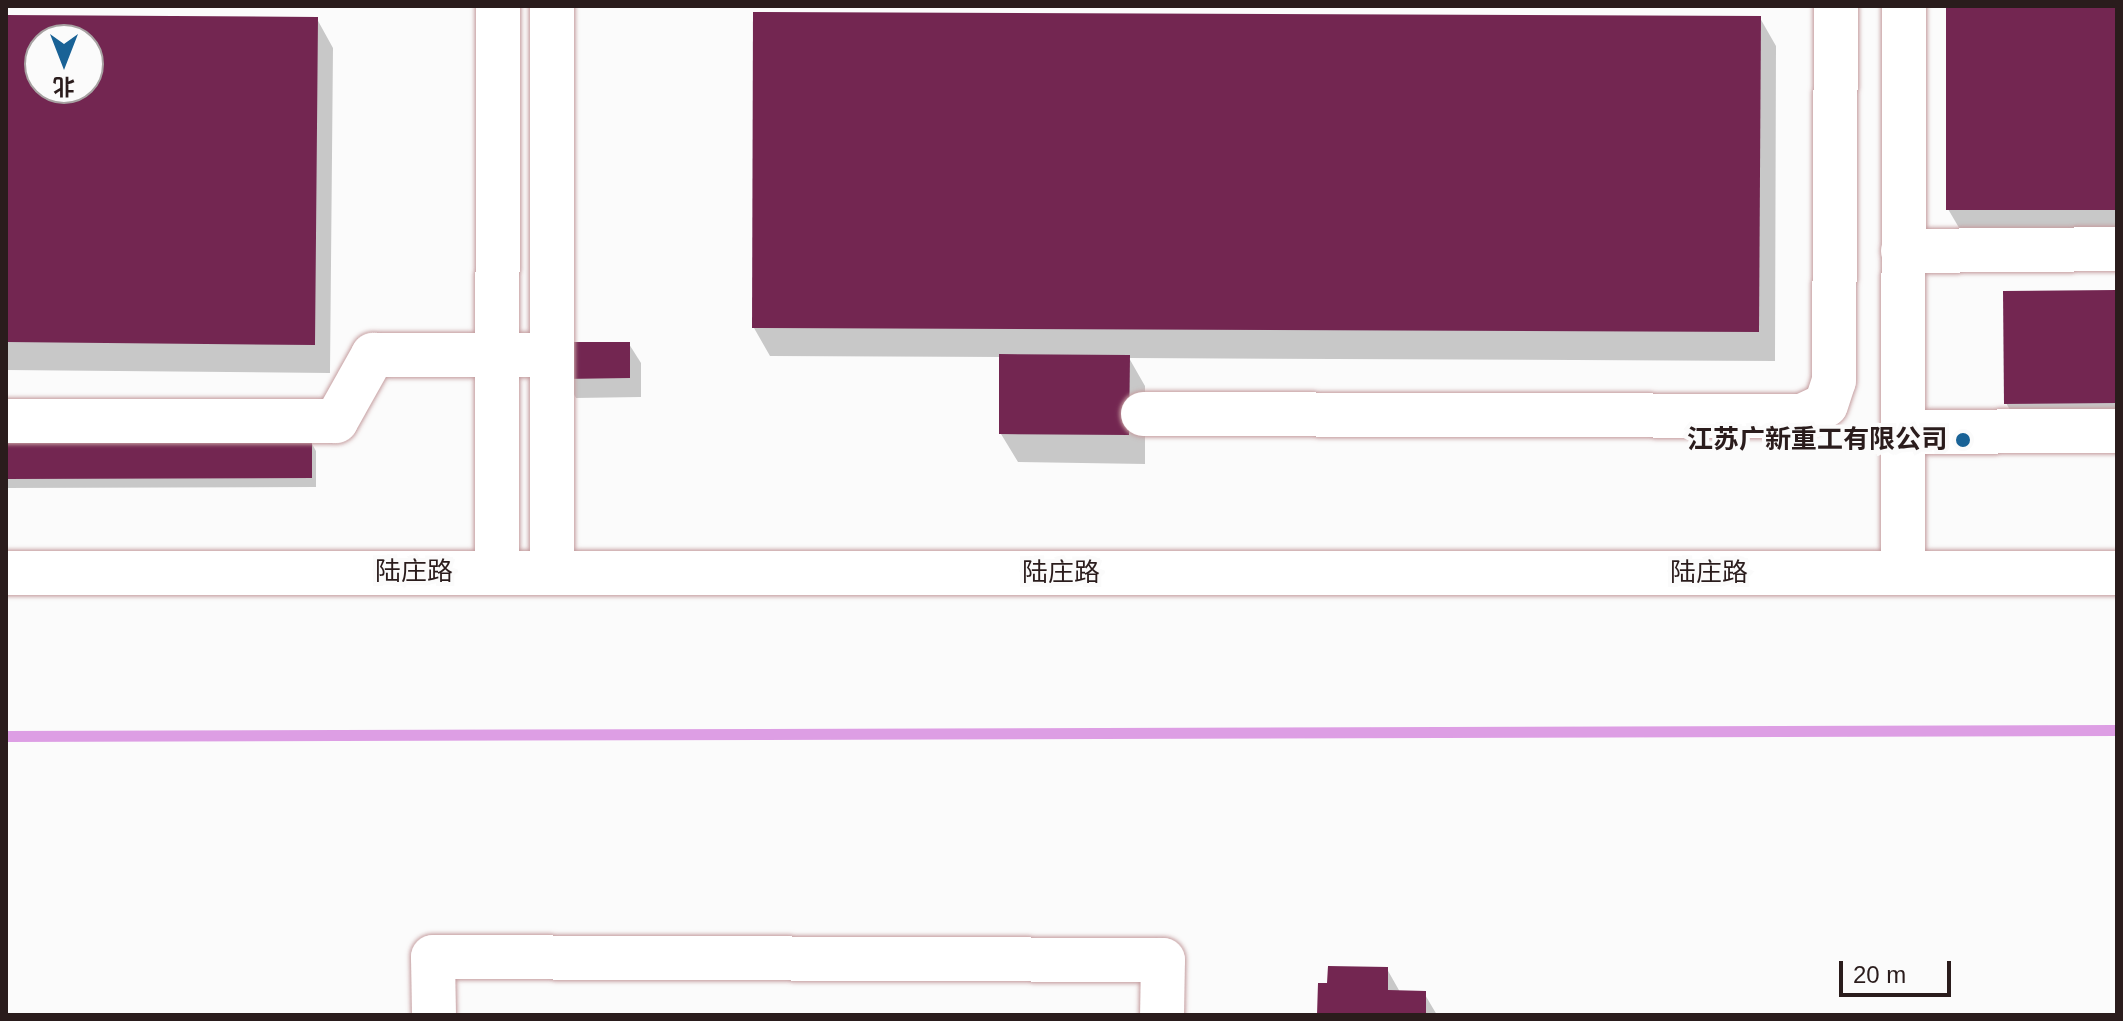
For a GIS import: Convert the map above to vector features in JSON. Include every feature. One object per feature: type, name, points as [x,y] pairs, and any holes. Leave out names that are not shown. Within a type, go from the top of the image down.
[{"type":"street","points":[[497,572],[498,6]]},
{"type":"street","points":[[552,6],[552,573]]},
{"type":"street","points":[[1143,414],[1802,416],[1826,405],[1834,381],[1836,6]]},
{"type":"street","points":[[1903,573],[1904,6]]},
{"type":"street","points":[[1903,251],[2117,249]]},
{"type":"street","points":[[6,421],[336,421],[373,355],[552,355]]},
{"type":"street","points":[[1903,432],[2117,431]]},
{"type":"street","name":"陆庄路","points":[[6,573],[2117,573]]},
{"type":"street","points":[[434,1015],[433,957],[1163,960],[1162,1015]]},
{"type":"building","points":[[1946,6],[2117,6],[2117,210],[1946,210]]},
{"type":"building","points":[[753,12],[1761,16],[1759,332],[752,328]]},
{"type":"building","points":[[6,15],[318,17],[315,345],[6,342]]},
{"type":"building","points":[[2117,290],[2117,403],[2004,404],[2003,291]]},
{"type":"building","points":[[563,342],[630,342],[630,378],[563,379]]},
{"type":"building","points":[[999,354],[1130,355],[1129,435],[999,434]]},
{"type":"building","points":[[6,440],[312,440],[312,478],[6,479]]},
{"type":"building","points":[[1328,966],[1388,967],[1388,990],[1426,991],[1426,1015],[1317,1015],[1318,983],[1327,983]]},
{"type":"waterway","points":[[6,736],[2117,730]]},
{"type":"place","name":"江苏广新重工有限公司","points":[[1963,440]]}]
